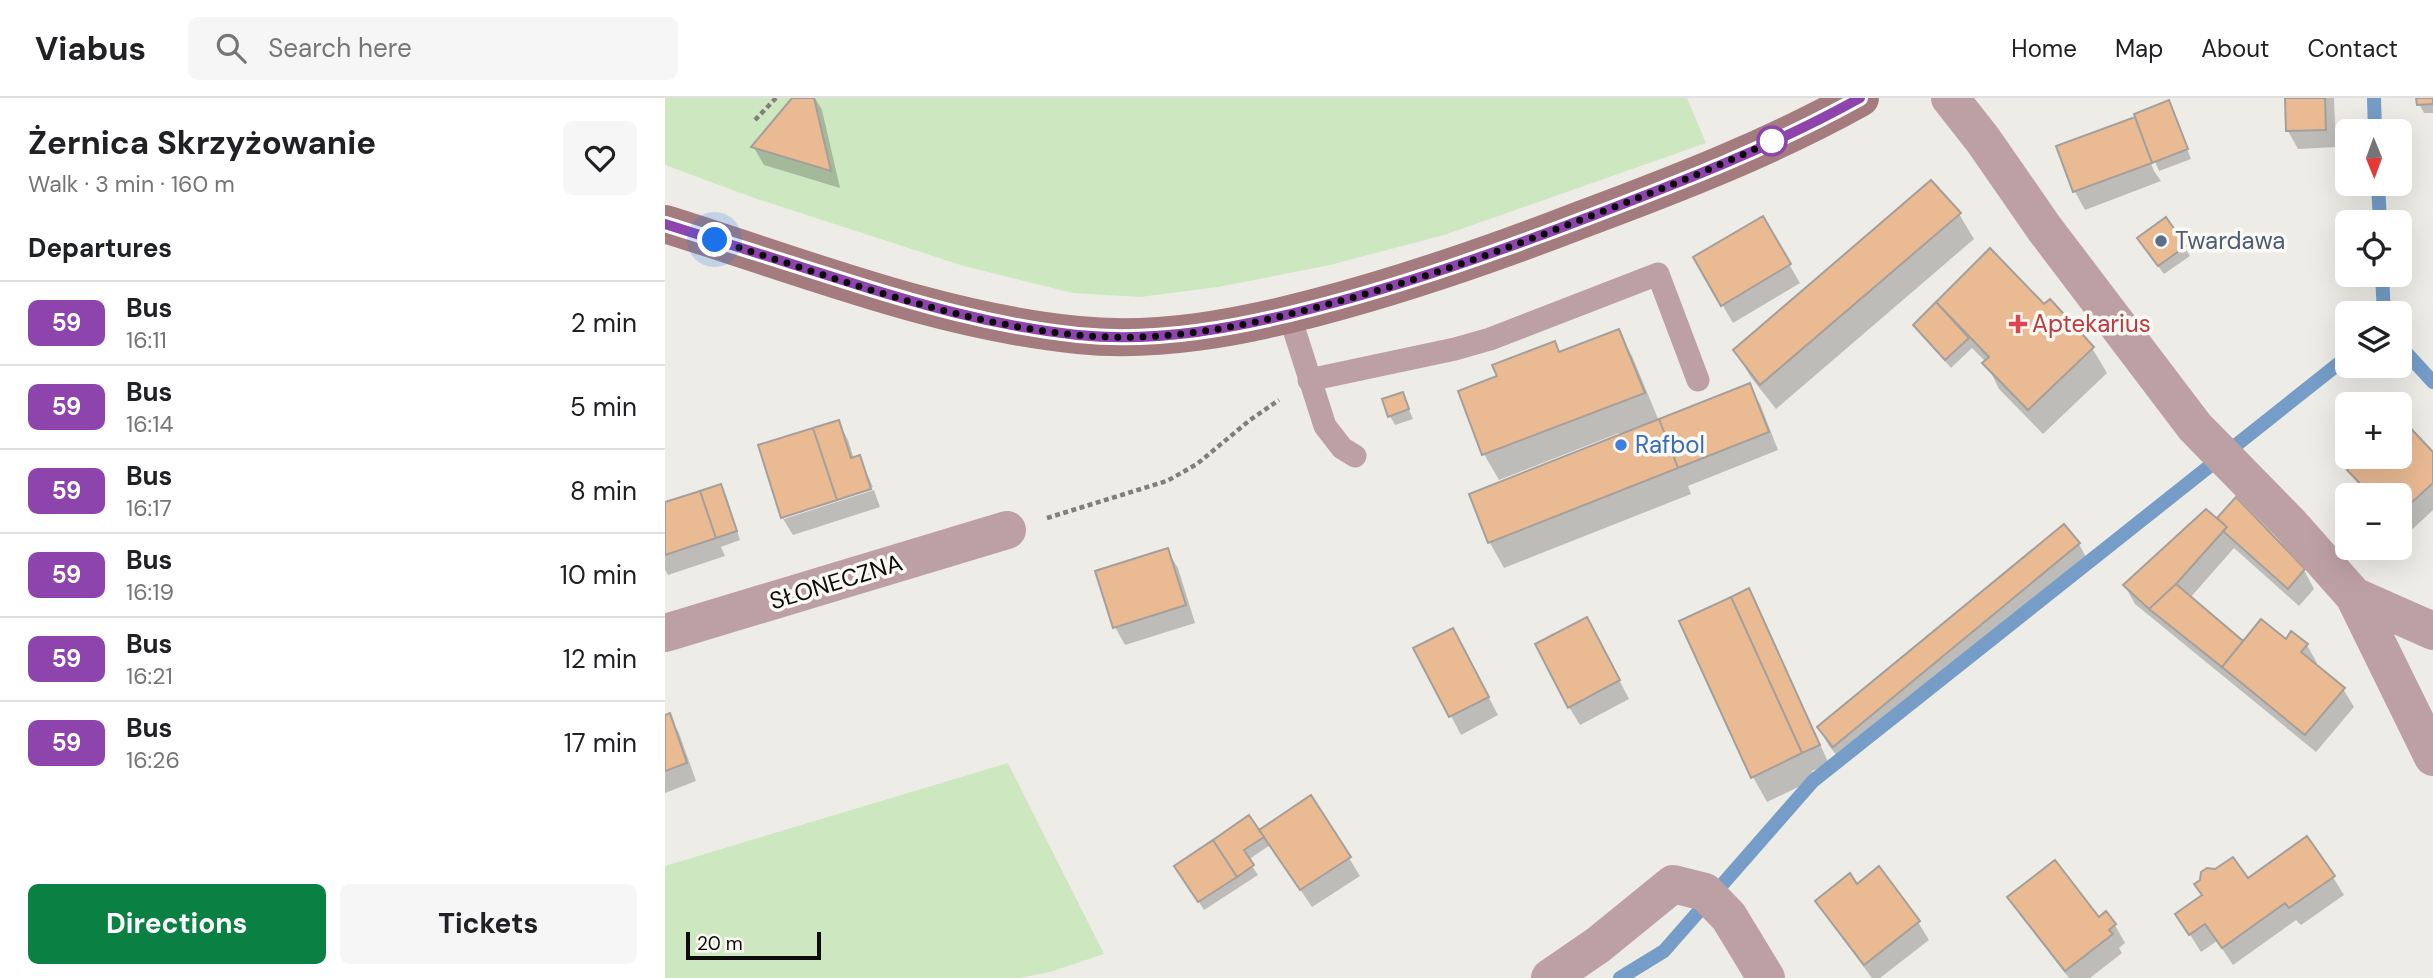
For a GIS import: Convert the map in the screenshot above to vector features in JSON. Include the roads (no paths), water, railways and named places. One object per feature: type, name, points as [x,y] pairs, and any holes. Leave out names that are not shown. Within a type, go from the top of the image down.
[{"type":"street","points":[[665,224],[913,302],[1023,328],[1081,335],[1137,337],[1210,330],[1289,314],[1440,272],[1713,168],[1860,98]]},
{"type":"street","points":[[1950,98],[1983,140],[2044,228],[2195,427],[2291,525],[2354,596],[2433,757]]},
{"type":"street","name":"SŁONECZNA","points":[[665,634],[1007,530]]},
{"type":"street","points":[[2354,596],[2433,631]]},
{"type":"street","points":[[1550,978],[1598,945],[1673,884],[1717,904],[1766,978]]},
{"type":"lane","points":[[1309,380],[1490,339],[1658,274],[1698,380]]},
{"type":"lane","points":[[1289,314],[1325,426],[1342,448],[1355,456]]},
{"type":"waterway","points":[[2374,98],[2375,119]]},
{"type":"waterway","points":[[2379,196],[2379,210]]},
{"type":"waterway","points":[[2383,287],[2383,301]]},
{"type":"waterway","points":[[2412,359],[2433,382]]},
{"type":"waterway","points":[[1620,978],[1664,951],[1813,781],[2335,367]]},
{"type":"place","name":"Twardawa","points":[[2161,241]]},
{"type":"place","name":"Aptekarius","points":[[2018,324]]},
{"type":"place","name":"Rafbol","points":[[1621,445]]}]
